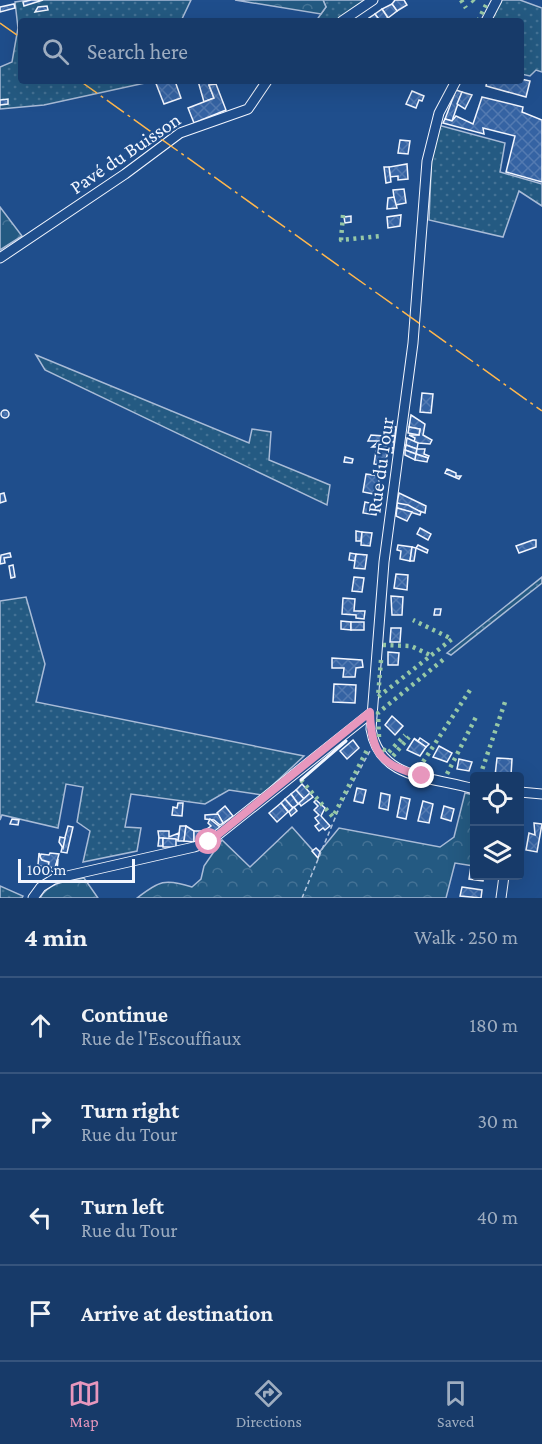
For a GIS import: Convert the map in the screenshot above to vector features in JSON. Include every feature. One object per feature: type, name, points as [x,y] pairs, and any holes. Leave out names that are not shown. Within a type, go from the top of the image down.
[{"type":"street","points":[[346,18],[373,0]]},
{"type":"street","points":[[488,18],[497,0]]},
{"type":"street","name":"Pavé du Buisson","points":[[0,258],[125,174],[180,133],[248,109],[265,84]]},
{"type":"street","name":"Rue du Tour","points":[[374,745],[370,712],[384,562],[408,394],[428,152],[439,113],[454,84]]},
{"type":"street","points":[[33,898],[41,887],[54,879],[209,842],[370,712]]},
{"type":"street","points":[[374,745],[384,759],[398,769],[470,788]]},
{"type":"street","points":[[524,792],[542,794]]},
{"type":"street","points":[[501,898],[503,880]]},
{"type":"path","points":[[302,898],[343,800],[374,745]]},
{"type":"green space","points":[[28,0],[191,0],[182,18],[18,18],[18,28],[15,2]]},
{"type":"green space","points":[[235,0],[323,0],[326,7],[321,14]]},
{"type":"green space","points":[[323,0],[368,0],[341,18],[318,18],[326,7]]},
{"type":"green space","points":[[501,0],[520,0],[542,8],[542,72],[536,70],[530,76],[524,75],[524,18],[492,18]]},
{"type":"green space","points":[[18,28],[18,84],[140,84],[44,105],[0,109],[0,67],[12,62]]},
{"type":"green space","points":[[438,125],[505,143],[500,172],[542,184],[542,206],[519,191],[503,237],[429,220],[432,147]]},
{"type":"green space","points":[[0,207],[22,236],[0,250]]},
{"type":"green space","points":[[36,355],[249,443],[252,429],[271,432],[269,460],[330,485],[327,505],[45,370]]},
{"type":"green space","points":[[542,577],[542,583],[451,655],[447,653]]},
{"type":"green space","points":[[26,597],[45,664],[36,702],[304,756],[262,795],[229,790],[205,804],[131,794],[125,827],[141,828],[137,851],[83,862],[90,831],[77,822],[83,787],[66,784],[58,828],[2,815],[0,820],[0,601]]},
{"type":"green space","points":[[465,793],[470,794],[470,865],[455,863],[446,898],[137,898],[163,883],[169,882],[192,887],[201,879],[204,866],[222,840],[250,867],[292,827],[317,855],[339,828],[440,847],[454,837]]},
{"type":"green space","points":[[84,878],[98,898],[40,898],[53,885]]},
{"type":"green space","points":[[0,886],[23,896],[22,898],[0,898]]},
{"type":"building","points":[[31,0],[43,0],[24,6],[23,2]]},
{"type":"building","points":[[395,0],[404,0],[407,5],[397,11],[392,4]]},
{"type":"building","points":[[14,4],[15,8],[0,12],[0,7]]},
{"type":"building","points":[[392,4],[397,11],[388,18],[382,9]]},
{"type":"building","points":[[47,6],[48,10],[35,12],[38,7]]},
{"type":"building","points":[[382,9],[388,18],[378,18],[375,14]]},
{"type":"building","points":[[524,80],[530,81],[526,97],[486,86],[486,84],[524,84]]},
{"type":"building","points":[[156,84],[176,84],[181,98],[164,104]]},
{"type":"building","points":[[199,84],[216,84],[209,85],[214,98],[204,102]]},
{"type":"building","points":[[216,84],[226,110],[194,123],[188,108],[214,98],[209,85]]},
{"type":"building","points":[[456,90],[462,92],[452,121],[445,119]]},
{"type":"building","points":[[412,91],[424,96],[422,101],[419,100],[416,108],[406,104]]},
{"type":"building","points":[[462,92],[472,95],[465,109],[457,104]]},
{"type":"building","points":[[482,97],[523,107],[522,112],[542,120],[542,182],[506,172],[515,136],[483,128],[484,134],[443,123],[445,119],[452,121],[456,116],[473,124]]},
{"type":"building","points":[[8,99],[8,104],[0,105],[0,100]]},
{"type":"building","points":[[400,140],[410,141],[408,154],[398,153]]},
{"type":"building","points":[[407,164],[408,179],[398,180],[398,176],[390,177],[389,167]]},
{"type":"building","points":[[384,167],[389,167],[391,182],[386,183]]},
{"type":"building","points":[[404,189],[406,203],[395,205],[393,190]]},
{"type":"building","points":[[394,197],[397,208],[387,209],[388,198]]},
{"type":"building","points":[[401,215],[400,226],[388,228],[387,217]]},
{"type":"building","points":[[351,216],[351,222],[345,223],[344,217]]},
{"type":"building","points":[[422,393],[433,394],[431,413],[420,412]]},
{"type":"building","points":[[5,410],[9,414],[5,418],[1,414]]},
{"type":"building","points":[[411,415],[425,424],[423,435],[432,440],[430,444],[414,442],[415,438],[409,435],[419,435],[420,429],[409,427]]},
{"type":"building","points":[[388,426],[396,427],[395,436],[387,436]]},
{"type":"building","points":[[409,427],[420,429],[419,435],[408,433]]},
{"type":"building","points":[[371,435],[384,436],[383,447],[372,447],[379,441],[368,441]]},
{"type":"building","points":[[384,436],[395,436],[394,442],[384,441]]},
{"type":"building","points":[[407,438],[418,443],[417,449],[406,445]]},
{"type":"building","points":[[384,441],[394,442],[394,448],[383,447]]},
{"type":"building","points":[[406,445],[417,449],[416,454],[405,450]]},
{"type":"building","points":[[383,447],[393,448],[393,453],[388,452],[384,466],[374,464],[376,451],[382,452]]},
{"type":"building","points":[[417,449],[425,449],[424,454],[429,456],[428,458],[416,454]]},
{"type":"building","points":[[405,450],[416,454],[415,460],[405,455]]},
{"type":"building","points":[[416,454],[428,458],[427,462],[415,460]]},
{"type":"building","points":[[345,457],[353,459],[352,463],[344,462]]},
{"type":"building","points":[[447,469],[456,473],[456,476],[461,476],[459,479],[445,473]]},
{"type":"building","points":[[366,474],[379,476],[379,495],[363,492]]},
{"type":"building","points":[[4,493],[6,501],[0,503],[0,494]]},
{"type":"building","points":[[399,493],[426,506],[425,513],[397,503]]},
{"type":"building","points":[[365,502],[378,505],[376,515],[363,513]]},
{"type":"building","points":[[397,503],[408,505],[421,512],[420,515],[397,508]]},
{"type":"building","points":[[397,508],[412,512],[407,521],[396,516]]},
{"type":"building","points":[[420,528],[431,534],[428,540],[417,534]]},
{"type":"building","points":[[356,531],[362,532],[361,541],[356,541]]},
{"type":"building","points":[[362,532],[372,533],[370,546],[361,545]]},
{"type":"building","points":[[536,540],[536,547],[519,553],[516,546]]},
{"type":"building","points":[[398,545],[412,547],[410,561],[400,559],[401,551],[397,550]]},
{"type":"building","points":[[418,545],[428,550],[427,553],[416,548]]},
{"type":"building","points":[[412,547],[416,548],[414,561],[410,561]]},
{"type":"building","points":[[10,553],[11,557],[4,558],[5,563],[0,564],[1,555]]},
{"type":"building","points":[[350,553],[356,554],[355,561],[349,560]]},
{"type":"building","points":[[356,554],[367,555],[365,569],[354,568]]},
{"type":"building","points":[[13,565],[15,577],[11,578],[9,566]]},
{"type":"building","points":[[396,574],[408,575],[407,590],[394,588]]},
{"type":"building","points":[[354,577],[364,578],[362,592],[352,591]]},
{"type":"building","points":[[391,596],[403,597],[402,615],[392,615]]},
{"type":"building","points":[[343,598],[355,599],[354,611],[365,611],[364,619],[356,618],[356,615],[342,614]]},
{"type":"building","points":[[435,609],[441,609],[440,615],[434,615]]},
{"type":"building","points":[[341,621],[351,622],[351,630],[341,629]]},
{"type":"building","points":[[351,622],[364,622],[364,630],[351,630]]},
{"type":"building","points":[[391,628],[401,628],[400,642],[390,642]]},
{"type":"building","points":[[388,652],[399,653],[398,665],[388,665]]},
{"type":"building","points":[[332,658],[362,660],[363,667],[356,668],[355,677],[343,677],[344,668],[332,668]]},
{"type":"building","points":[[334,684],[356,685],[355,703],[333,702]]},
{"type":"building","points":[[392,716],[403,726],[395,735],[385,725]]},
{"type":"building","points":[[420,738],[429,744],[426,747],[418,741]]},
{"type":"building","points":[[414,739],[426,747],[420,756],[407,750]]},
{"type":"building","points":[[353,740],[359,748],[347,759],[340,751]]},
{"type":"building","points":[[439,746],[452,753],[447,762],[433,757]]},
{"type":"building","points":[[497,758],[512,759],[511,772],[495,772]]},
{"type":"building","points":[[459,759],[472,762],[469,771],[457,769]]},
{"type":"building","points":[[302,784],[310,793],[304,799],[296,790]]},
{"type":"building","points":[[357,788],[366,790],[363,803],[354,801]]},
{"type":"building","points":[[296,790],[304,799],[298,804],[291,794]]},
{"type":"building","points":[[310,793],[313,797],[301,806],[299,803]]},
{"type":"building","points":[[381,793],[390,795],[388,810],[379,808]]},
{"type":"building","points":[[291,794],[298,804],[293,808],[285,799]]},
{"type":"building","points":[[401,797],[410,799],[406,819],[397,817]]},
{"type":"building","points":[[285,799],[293,808],[289,812],[281,803]]},
{"type":"building","points":[[316,800],[325,808],[321,816],[330,826],[325,830],[323,828],[319,831],[315,826],[319,823],[315,818],[319,815],[314,810],[318,806],[314,802]]},
{"type":"building","points":[[423,801],[433,804],[429,823],[418,821]]},
{"type":"building","points":[[178,803],[183,803],[182,816],[172,815],[173,807],[177,808]]},
{"type":"building","points":[[281,803],[288,812],[277,822],[269,813]]},
{"type":"building","points":[[225,806],[233,816],[223,823],[217,813]]},
{"type":"building","points":[[444,806],[454,809],[451,821],[441,818]]},
{"type":"building","points":[[294,807],[297,811],[291,816],[289,812]]},
{"type":"building","points":[[218,814],[223,823],[220,825],[214,820],[205,819],[205,815]]},
{"type":"building","points":[[12,819],[19,820],[18,825],[10,824]]},
{"type":"building","points":[[210,819],[220,827],[211,834],[207,829],[211,826],[208,823]]},
{"type":"building","points":[[534,823],[542,824],[537,852],[526,850],[529,833],[535,835]]},
{"type":"building","points":[[68,826],[73,827],[67,853],[61,852]]},
{"type":"building","points":[[180,826],[186,826],[184,841],[178,841]]},
{"type":"building","points":[[186,826],[194,831],[194,842],[184,841]]},
{"type":"building","points":[[158,831],[169,831],[169,837],[179,833],[178,840],[159,838]]},
{"type":"building","points":[[194,831],[202,831],[202,841],[194,842]]},
{"type":"building","points":[[60,837],[65,838],[63,848],[59,842]]},
{"type":"building","points":[[159,838],[163,838],[163,846],[158,846]]},
{"type":"building","points":[[163,838],[176,839],[176,847],[163,847]]},
{"type":"building","points":[[316,848],[320,852],[318,858],[312,851]]},
{"type":"building","points":[[39,853],[42,860],[49,862],[48,867],[55,868],[54,872],[38,865]]},
{"type":"building","points":[[50,853],[59,854],[55,868],[48,867],[49,862],[40,857],[41,854],[49,855]]},
{"type":"building","points":[[462,887],[482,890],[481,898],[460,896]]},
{"type":"hedge","points":[[461,0],[466,8]]},
{"type":"hedge","points":[[480,18],[487,3]]},
{"type":"hedge","points":[[343,215],[341,240],[382,236]]},
{"type":"hedge","points":[[381,660],[378,697],[452,639],[413,620]]},
{"type":"hedge","points":[[383,645],[411,646],[432,656]]},
{"type":"hedge","points":[[379,737],[378,713],[444,659]]},
{"type":"hedge","points":[[419,768],[470,690]]},
{"type":"hedge","points":[[481,772],[505,702]]},
{"type":"hedge","points":[[447,774],[477,715]]},
{"type":"hedge","points":[[383,749],[388,753],[405,735]]},
{"type":"hedge","points":[[393,756],[409,737]]},
{"type":"hedge","points":[[301,780],[333,817],[367,750]]},
{"type":"wall","points":[[301,780],[346,741]]},
{"type":"power","points":[[0,23],[18,36]]},
{"type":"power","points":[[84,84],[542,411]]},
{"type":"route","points":[[209,842],[370,712],[371,729],[377,752],[390,765],[422,776]]}]
